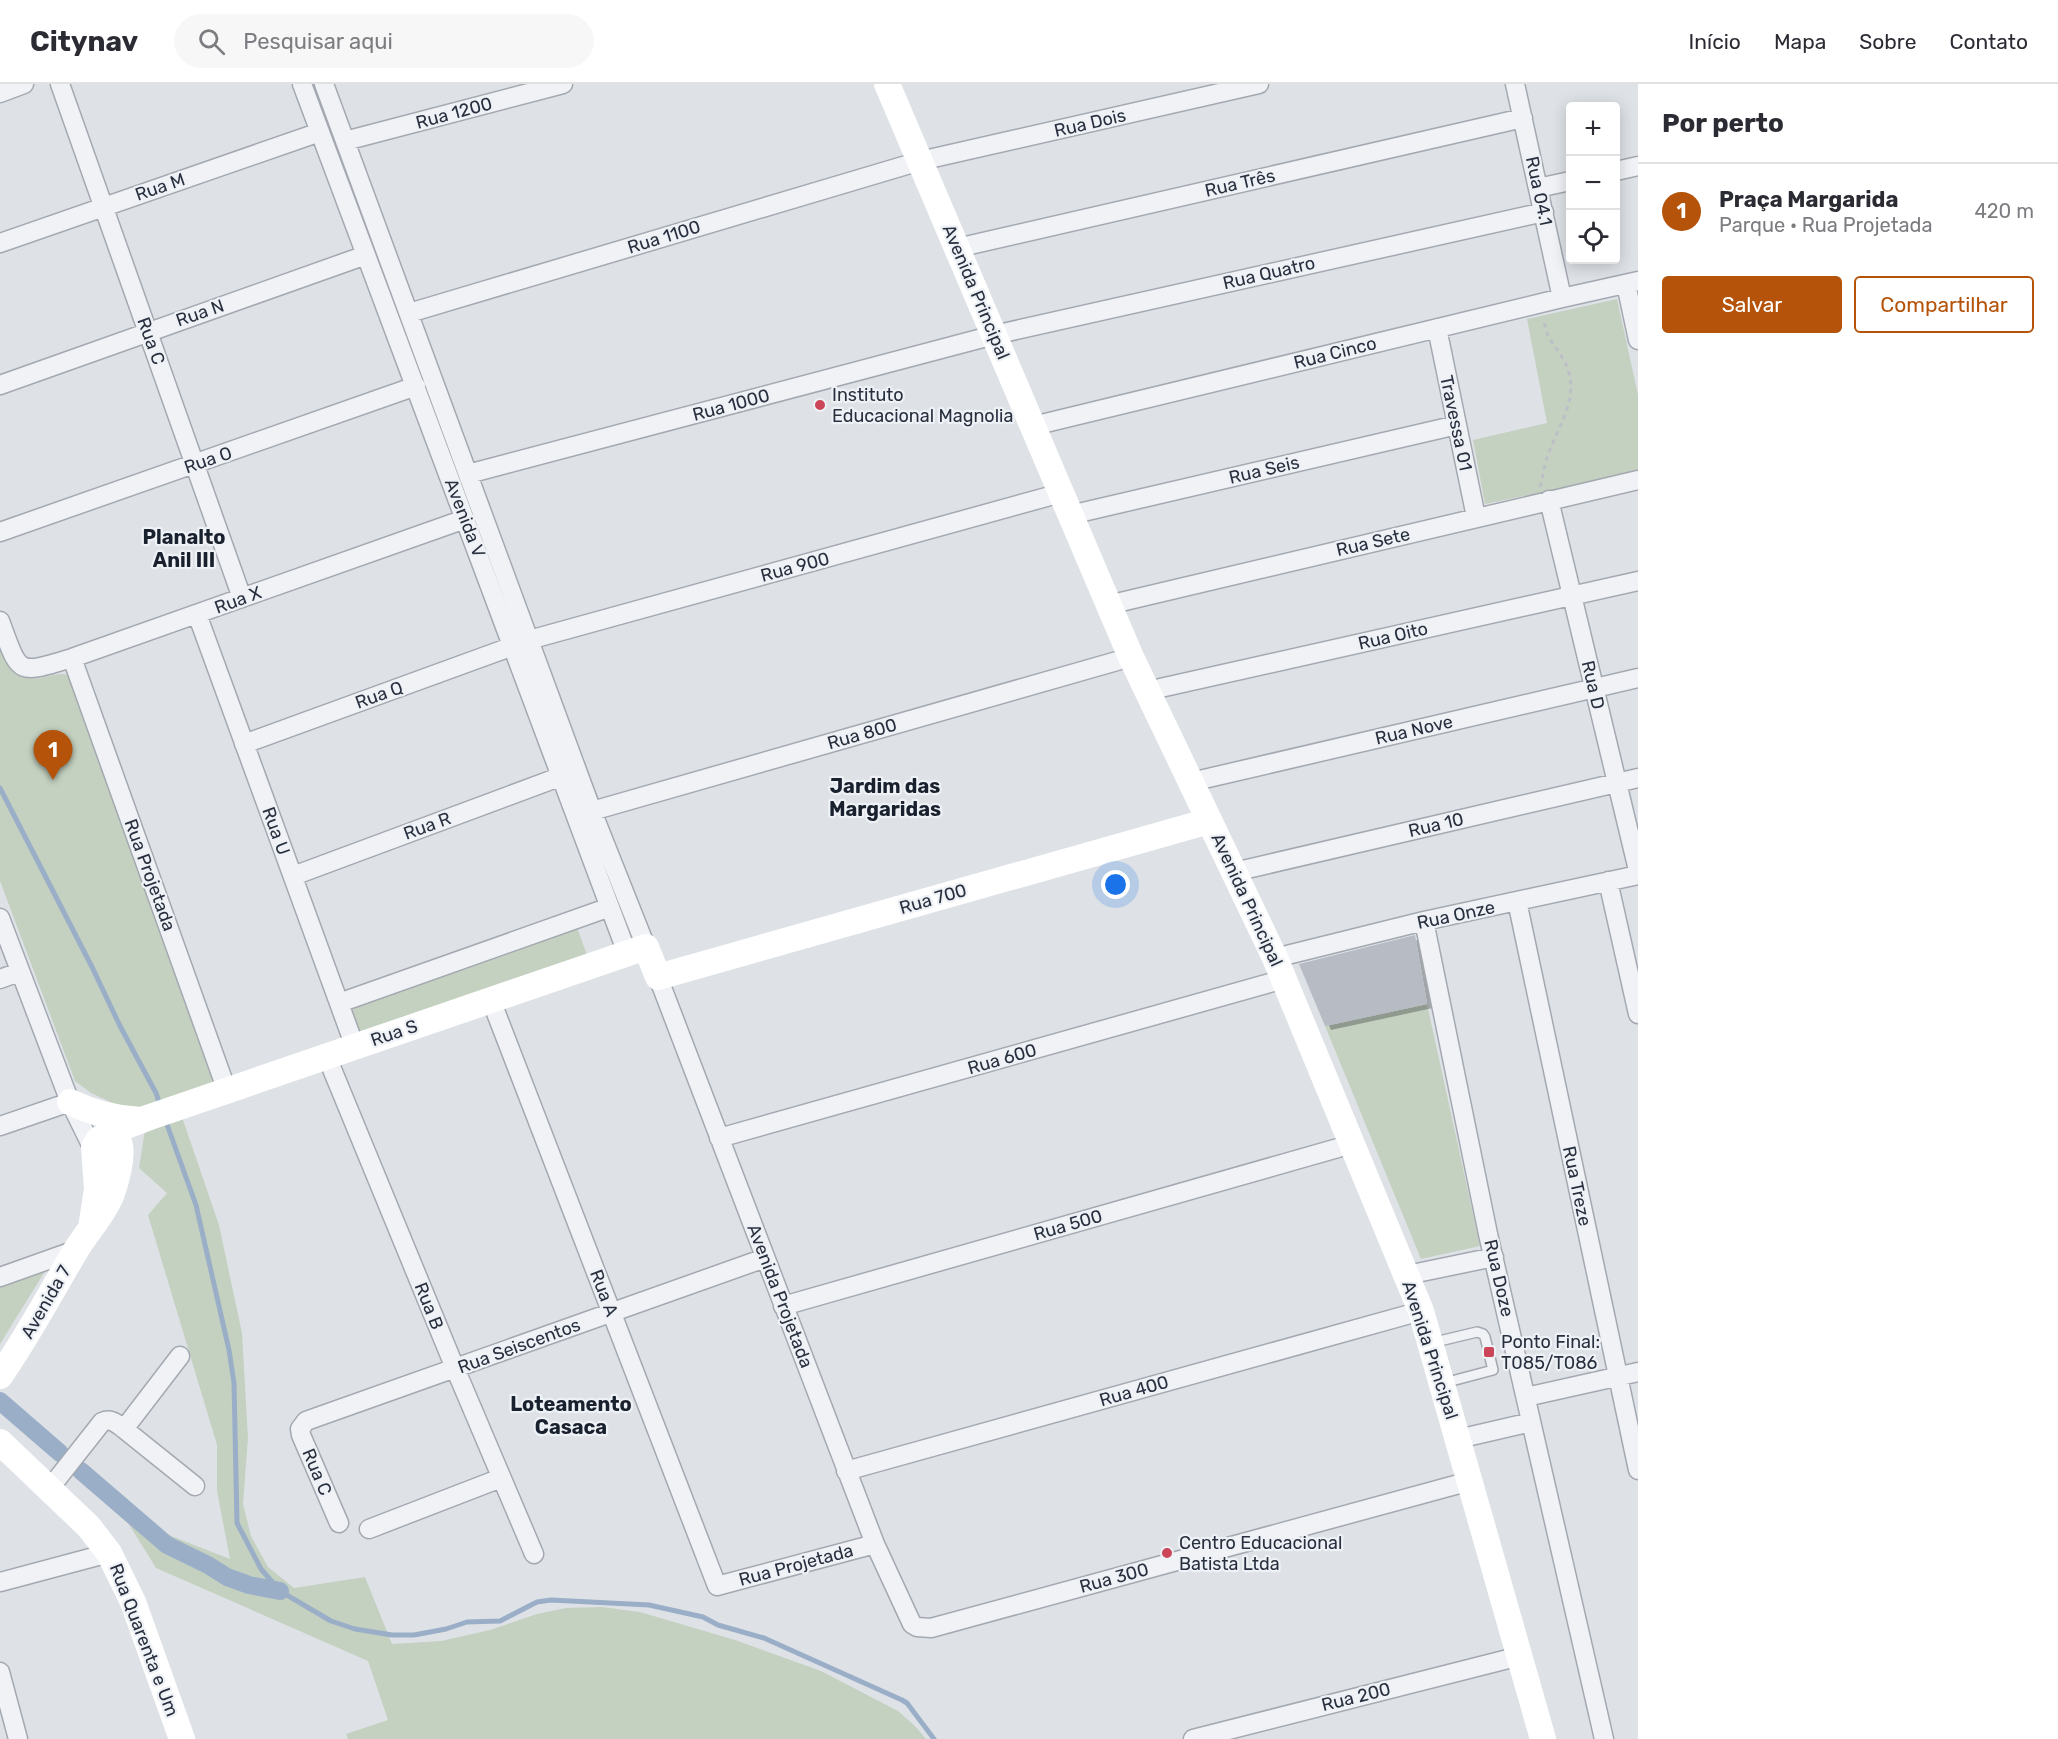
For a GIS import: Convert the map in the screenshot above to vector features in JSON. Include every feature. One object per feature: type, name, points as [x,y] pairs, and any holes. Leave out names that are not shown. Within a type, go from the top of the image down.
[{"type":"street","points":[[0,93],[24,84]]},
{"type":"street","name":"Rua C","points":[[60,84],[242,598]]},
{"type":"street","name":"Avenida V","points":[[303,84],[465,519],[521,643],[592,811],[637,950]]},
{"type":"street","name":"Avenida V","points":[[324,84],[468,474],[562,776],[610,907],[637,950]]},
{"type":"street","name":"Rua 1200","points":[[345,141],[563,84]]},
{"type":"street","name":"Avenida Principal","points":[[887,84],[1131,657],[1280,968],[1407,1275],[1431,1343],[1543,1739]]},
{"type":"street","name":"Rua Dois","points":[[920,161],[1259,84]]},
{"type":"street","name":"Rua 04.1","points":[[1515,84],[1544,212],[1554,300]]},
{"type":"street","name":"Rua Três","points":[[957,248],[1523,118]]},
{"type":"street","name":"Rua M","points":[[0,243],[320,132]]},
{"type":"street","name":"Rua 1100","points":[[409,313],[920,161]]},
{"type":"street","points":[[1620,170],[1638,166]]},
{"type":"street","points":[[1538,188],[1566,182]]},
{"type":"street","name":"Rua Quatro","points":[[994,335],[1544,212]]},
{"type":"street","name":"Rua N","points":[[0,385],[366,255]]},
{"type":"street","points":[[1632,283],[1638,340]]},
{"type":"street","name":"Rua Cinco","points":[[1033,426],[1632,283]]},
{"type":"street","name":"Travessa 01","points":[[1437,328],[1476,518]]},
{"type":"street","name":"Rua 1000","points":[[468,474],[994,335]]},
{"type":"street","name":"Rua O","points":[[0,532],[416,386]]},
{"type":"street","name":"Rua Seis","points":[[1066,504],[1457,425]]},
{"type":"street","name":"Rua Sete","points":[[1108,605],[1638,480]]},
{"type":"street","name":"Rua D","points":[[1543,502],[1572,596],[1638,870]]},
{"type":"street","name":"Rua 900","points":[[521,643],[1066,504]]},
{"type":"street","name":"Rua X","points":[[0,621],[14,658],[24,668],[35,670],[465,519]]},
{"type":"street","name":"Rua Oito","points":[[1147,691],[1638,581]]},
{"type":"street","name":"Rua U","points":[[197,614],[356,1047]]},
{"type":"street","name":"Rua Q","points":[[244,744],[521,643]]},
{"type":"street","name":"Rua 800","points":[[592,811],[1131,657]]},
{"type":"street","name":"Rua Projetada","points":[[72,658],[227,1091]]},
{"type":"street","name":"Rua Nove","points":[[1191,782],[1638,678]]},
{"type":"street","name":"Rua R","points":[[293,876],[562,776]]},
{"type":"street","name":"Rua 10","points":[[1234,872],[1638,778]]},
{"type":"street","name":"Rua 700","points":[[658,977],[1209,820]]},
{"type":"street","name":"Rua Onze","points":[[1280,968],[1424,921],[1638,875]]},
{"type":"street","points":[[1608,881],[1638,1014]]},
{"type":"street","name":"Rua Treze","points":[[1517,901],[1638,1470]]},
{"type":"street","points":[[339,1003],[610,907]]},
{"type":"street","points":[[0,918],[70,1102],[107,1148],[146,1118]]},
{"type":"street","name":"Rua Doze","points":[[1424,921],[1494,1257],[1604,1739]]},
{"type":"street","name":"Rua S","points":[[146,1118],[637,950]]},
{"type":"street","name":"Avenida Projetada","points":[[637,950],[658,977],[874,1544],[912,1623],[917,1628],[931,1628]]},
{"type":"street","name":"Rua 600","points":[[719,1138],[1280,968]]},
{"type":"street","points":[[0,979],[19,972]]},
{"type":"street","name":"Rua A","points":[[491,1000],[717,1586]]},
{"type":"street","name":"Rua B","points":[[327,1056],[534,1554]]},
{"type":"street","points":[[0,1126],[70,1102],[105,1115],[146,1118]]},
{"type":"street","name":"Rua 500","points":[[783,1306],[1352,1144]]},
{"type":"street","name":"Avenida 7","points":[[0,1376],[111,1195],[107,1148]]},
{"type":"street","points":[[0,1277],[76,1250]]},
{"type":"street","points":[[1407,1275],[1494,1257]]},
{"type":"street","name":"Rua Seiscentos","points":[[306,1421],[765,1258]]},
{"type":"street","name":"Rua 400","points":[[846,1471],[1421,1311]]},
{"type":"street","points":[[124,1429],[180,1356]]},
{"type":"street","points":[[1526,1397],[1638,1372]]},
{"type":"street","points":[[50,1488],[102,1422],[113,1420],[195,1486]]},
{"type":"street","name":"Rua C","points":[[306,1421],[300,1430],[301,1435],[339,1523]]},
{"type":"street","points":[[1458,1439],[1531,1422]]},
{"type":"street","name":"Rua Quarenta e Um","points":[[0,1442],[89,1527],[109,1552],[133,1602],[182,1739]]},
{"type":"street","points":[[369,1529],[501,1478]]},
{"type":"street","name":"Rua 300","points":[[931,1628],[1470,1481]]},
{"type":"street","name":"Rua Projetada","points":[[717,1586],[874,1544]]},
{"type":"street","points":[[0,1582],[109,1552]]},
{"type":"street","name":"Rua 200","points":[[1193,1739],[1520,1656]]},
{"type":"street","points":[[0,1672],[18,1739]]},
{"type":"lane","points":[[1431,1343],[1477,1332],[1485,1337],[1493,1370],[1442,1383]]},
{"type":"path","points":[[1543,502],[1547,456],[1565,417],[1571,394],[1568,370],[1547,335],[1544,320],[1554,300]]},
{"type":"green space","points":[[1617,299],[1638,395],[1638,472],[1485,504],[1473,440],[1547,423],[1527,319]]},
{"type":"green space","points":[[0,644],[9,664],[25,677],[68,675],[214,1084],[130,1111],[91,1093],[75,1081],[0,881]]},
{"type":"green space","points":[[577,927],[589,961],[361,1039],[351,1008]]},
{"type":"green space","points":[[1427,1004],[1480,1246],[1421,1259],[1325,1026]]},
{"type":"green space","points":[[182,1117],[219,1225],[242,1333],[248,1438],[243,1504],[251,1536],[268,1567],[294,1588],[365,1577],[392,1644],[441,1641],[490,1630],[537,1614],[566,1608],[602,1607],[640,1612],[735,1640],[821,1671],[898,1711],[926,1739],[348,1739],[346,1734],[388,1720],[368,1661],[156,1568],[125,1518],[230,1559],[217,1491],[217,1445],[148,1215],[167,1193],[139,1168],[145,1130]]},
{"type":"green space","points":[[47,1268],[0,1344],[0,1285]]},
{"type":"building","points":[[1415,935],[1427,1004],[1325,1026],[1299,964]]},
{"type":"waterway","points":[[0,788],[156,1093],[160,1105]]},
{"type":"waterway","points":[[165,1119],[196,1205],[229,1350],[234,1383],[237,1523],[261,1569],[280,1591],[331,1621],[355,1629],[392,1635],[414,1635],[467,1622],[500,1621],[537,1602],[551,1600],[649,1605],[703,1617],[718,1625],[764,1638],[902,1700],[907,1703],[934,1739]]},
{"type":"waterway","points":[[0,1401],[60,1453]]},
{"type":"waterway","points":[[81,1471],[167,1545],[227,1577],[249,1585],[280,1591]]},
{"type":"place","name":"Instituto Educacional Magnolia","points":[[820,405]]},
{"type":"place","name":"Praça Margarida","points":[[53,780]]},
{"type":"place","name":"Ponto Final: T085/T086","points":[[1489,1352]]},
{"type":"place","name":"Centro Educacional Batista Ltda","points":[[1167,1553]]},
{"type":"district","name":"Planalto Anil III","points":[[184,548]]},
{"type":"district","name":"Jardim das Margaridas","points":[[885,798]]},
{"type":"district","name":"Loteamento Casaca","points":[[571,1416]]}]
